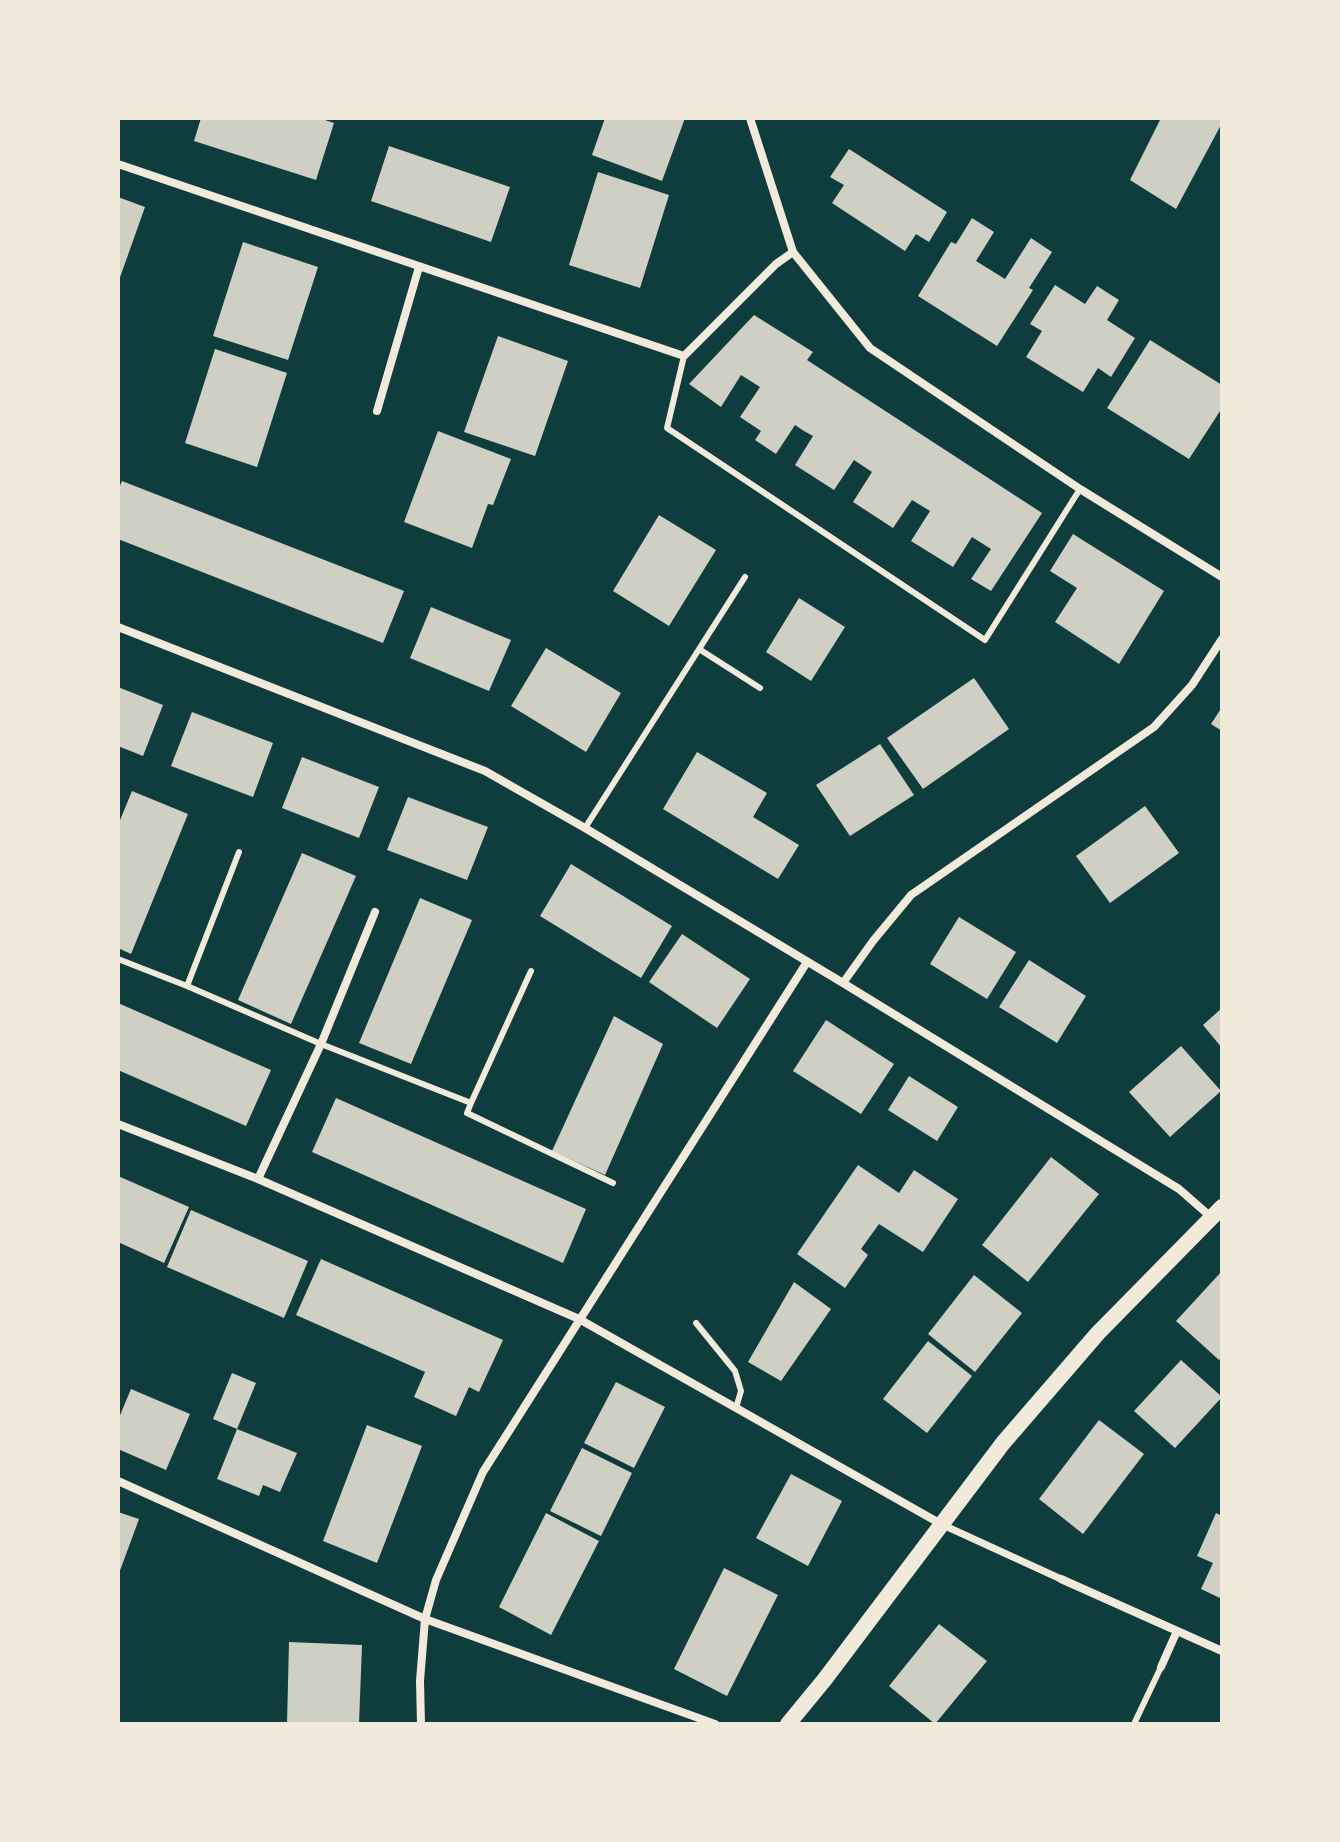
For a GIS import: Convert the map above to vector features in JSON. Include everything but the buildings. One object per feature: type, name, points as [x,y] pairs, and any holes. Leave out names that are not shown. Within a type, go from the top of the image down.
[{"type":"main road","points":[[788,1724],[1003,1443],[1089,1344],[1216,1212]]},
{"type":"street","points":[[750,118],[793,252],[870,348],[1080,489],[1222,577]]},
{"type":"street","points":[[118,164],[684,356],[776,264],[793,252]]},
{"type":"street","points":[[377,411],[419,267]]},
{"type":"street","points":[[118,627],[485,771],[843,983],[1216,1212]]},
{"type":"street","points":[[843,983],[911,895],[1154,727],[1192,685],[1222,639]]},
{"type":"street","points":[[258,1179],[321,1044],[375,912]]},
{"type":"street","points":[[421,1724],[420,1681],[425,1619],[436,1580],[483,1472],[807,962]]},
{"type":"street","points":[[118,1124],[258,1179],[579,1319],[941,1524],[1222,1651]]},
{"type":"street","points":[[118,1481],[425,1619],[715,1724]]},
{"type":"street","points":[[1161,1667],[1177,1631]]},
{"type":"lane","points":[[684,356],[667,428],[985,640],[1080,489]]},
{"type":"lane","points":[[585,828],[745,577]]},
{"type":"lane","points":[[699,649],[760,688]]},
{"type":"lane","points":[[187,986],[239,852]]},
{"type":"lane","points":[[118,959],[471,1103]]},
{"type":"lane","points":[[531,971],[467,1113],[613,1183]]},
{"type":"lane","points":[[696,1323],[735,1371],[741,1391],[736,1409]]},
{"type":"lane","points":[[1134,1724],[1161,1667]]}]
